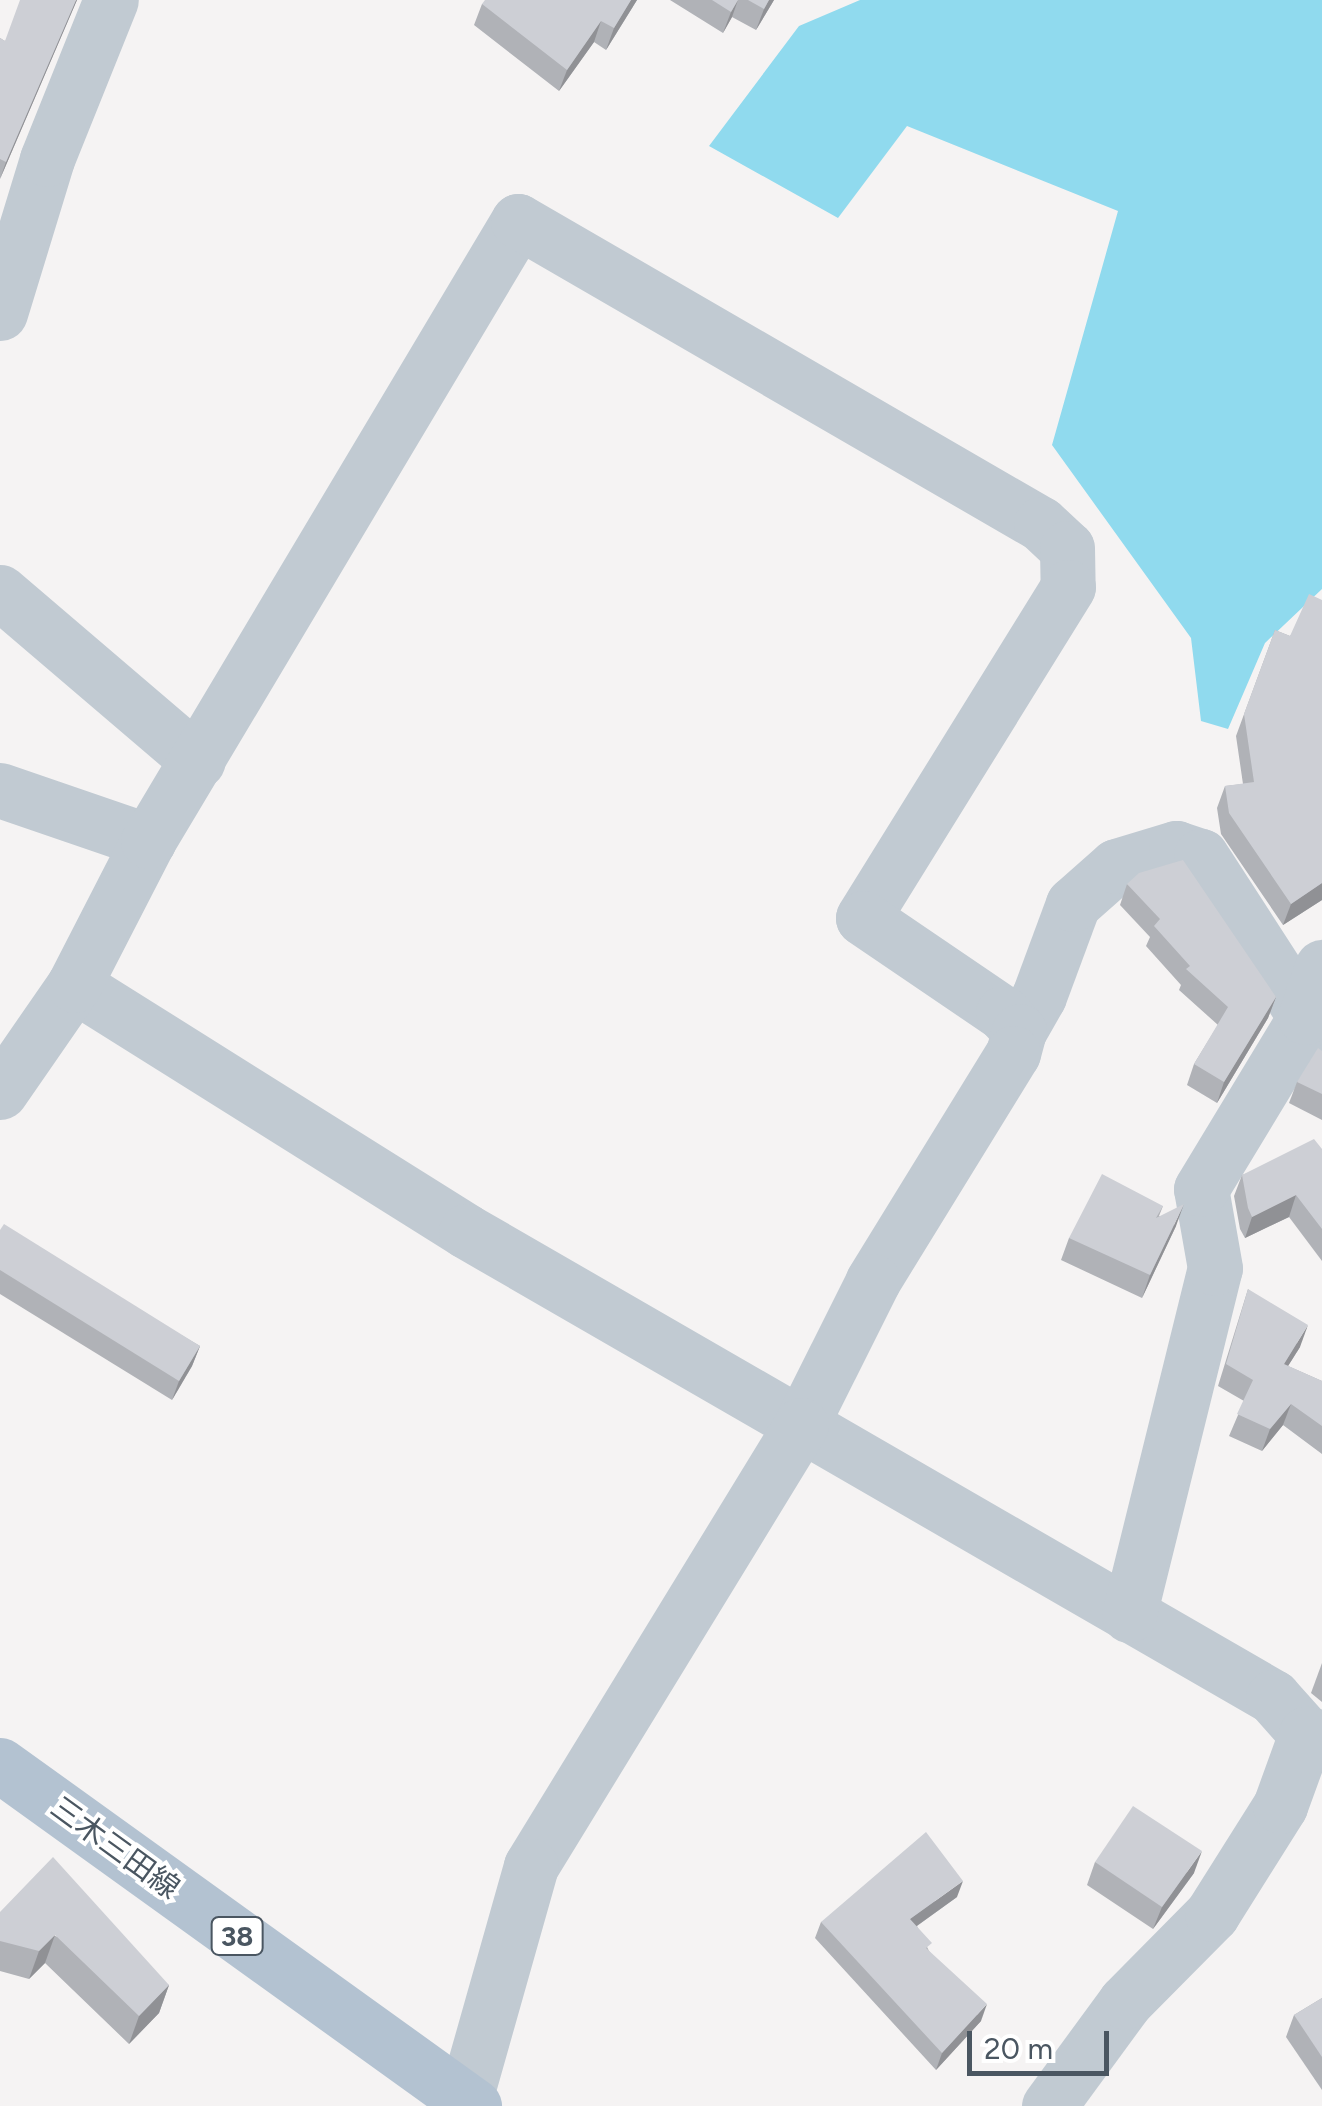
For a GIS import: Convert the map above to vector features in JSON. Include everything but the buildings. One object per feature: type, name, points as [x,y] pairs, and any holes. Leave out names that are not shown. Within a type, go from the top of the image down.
[{"type":"main road","name":"三木三田線","points":[[0,1765],[467,2104]]},
{"type":"street","points":[[0,313],[46,159],[111,0]]},
{"type":"street","points":[[0,1092],[74,985],[148,841],[518,220],[1041,524],[1067,548],[1068,587],[864,918],[1004,1013],[1019,1031]]},
{"type":"street","points":[[0,592],[198,761]]},
{"type":"street","points":[[0,790],[148,841]]},
{"type":"street","points":[[467,2104],[531,1866],[802,1425],[873,1281],[1013,1053],[1073,904],[1116,866],[1176,848],[1201,856],[1316,1005],[1201,1188],[1215,1268],[1130,1615]]},
{"type":"street","points":[[74,985],[466,1231],[1273,1697],[1314,1735],[1280,1806],[1212,1914],[1125,2002],[1061,2100]]},
{"type":"water","points":[[860,0],[1322,0],[1322,589],[1265,643],[1228,729],[1201,721],[1191,638],[1052,445],[1118,211],[907,126],[838,218],[709,146],[799,26]]}]
